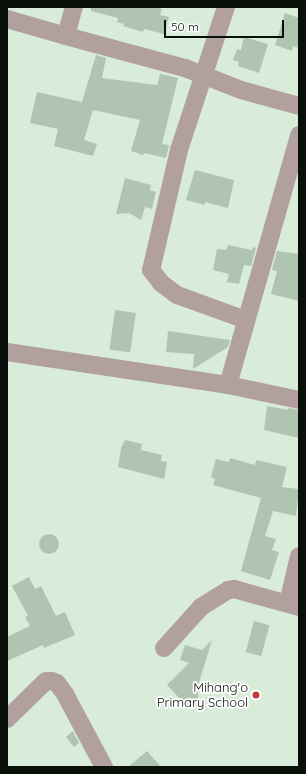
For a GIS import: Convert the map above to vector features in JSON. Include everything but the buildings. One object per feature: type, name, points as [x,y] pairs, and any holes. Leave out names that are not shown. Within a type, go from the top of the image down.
[{"type":"street","points":[[66,36],[74,7]]},
{"type":"street","points":[[226,7],[205,75],[179,150],[151,270],[161,284],[177,295],[246,320]]},
{"type":"street","points":[[7,19],[185,68],[241,90],[299,106]]},
{"type":"street","points":[[228,385],[299,135]]},
{"type":"street","points":[[7,352],[228,385],[299,400]]},
{"type":"street","points":[[164,648],[201,607],[228,590],[234,589],[294,605],[299,556]]},
{"type":"street","points":[[7,719],[46,681],[57,683],[65,694],[104,767]]},
{"type":"place","name":"Mihang'o Primary School","points":[[256,695]]}]
